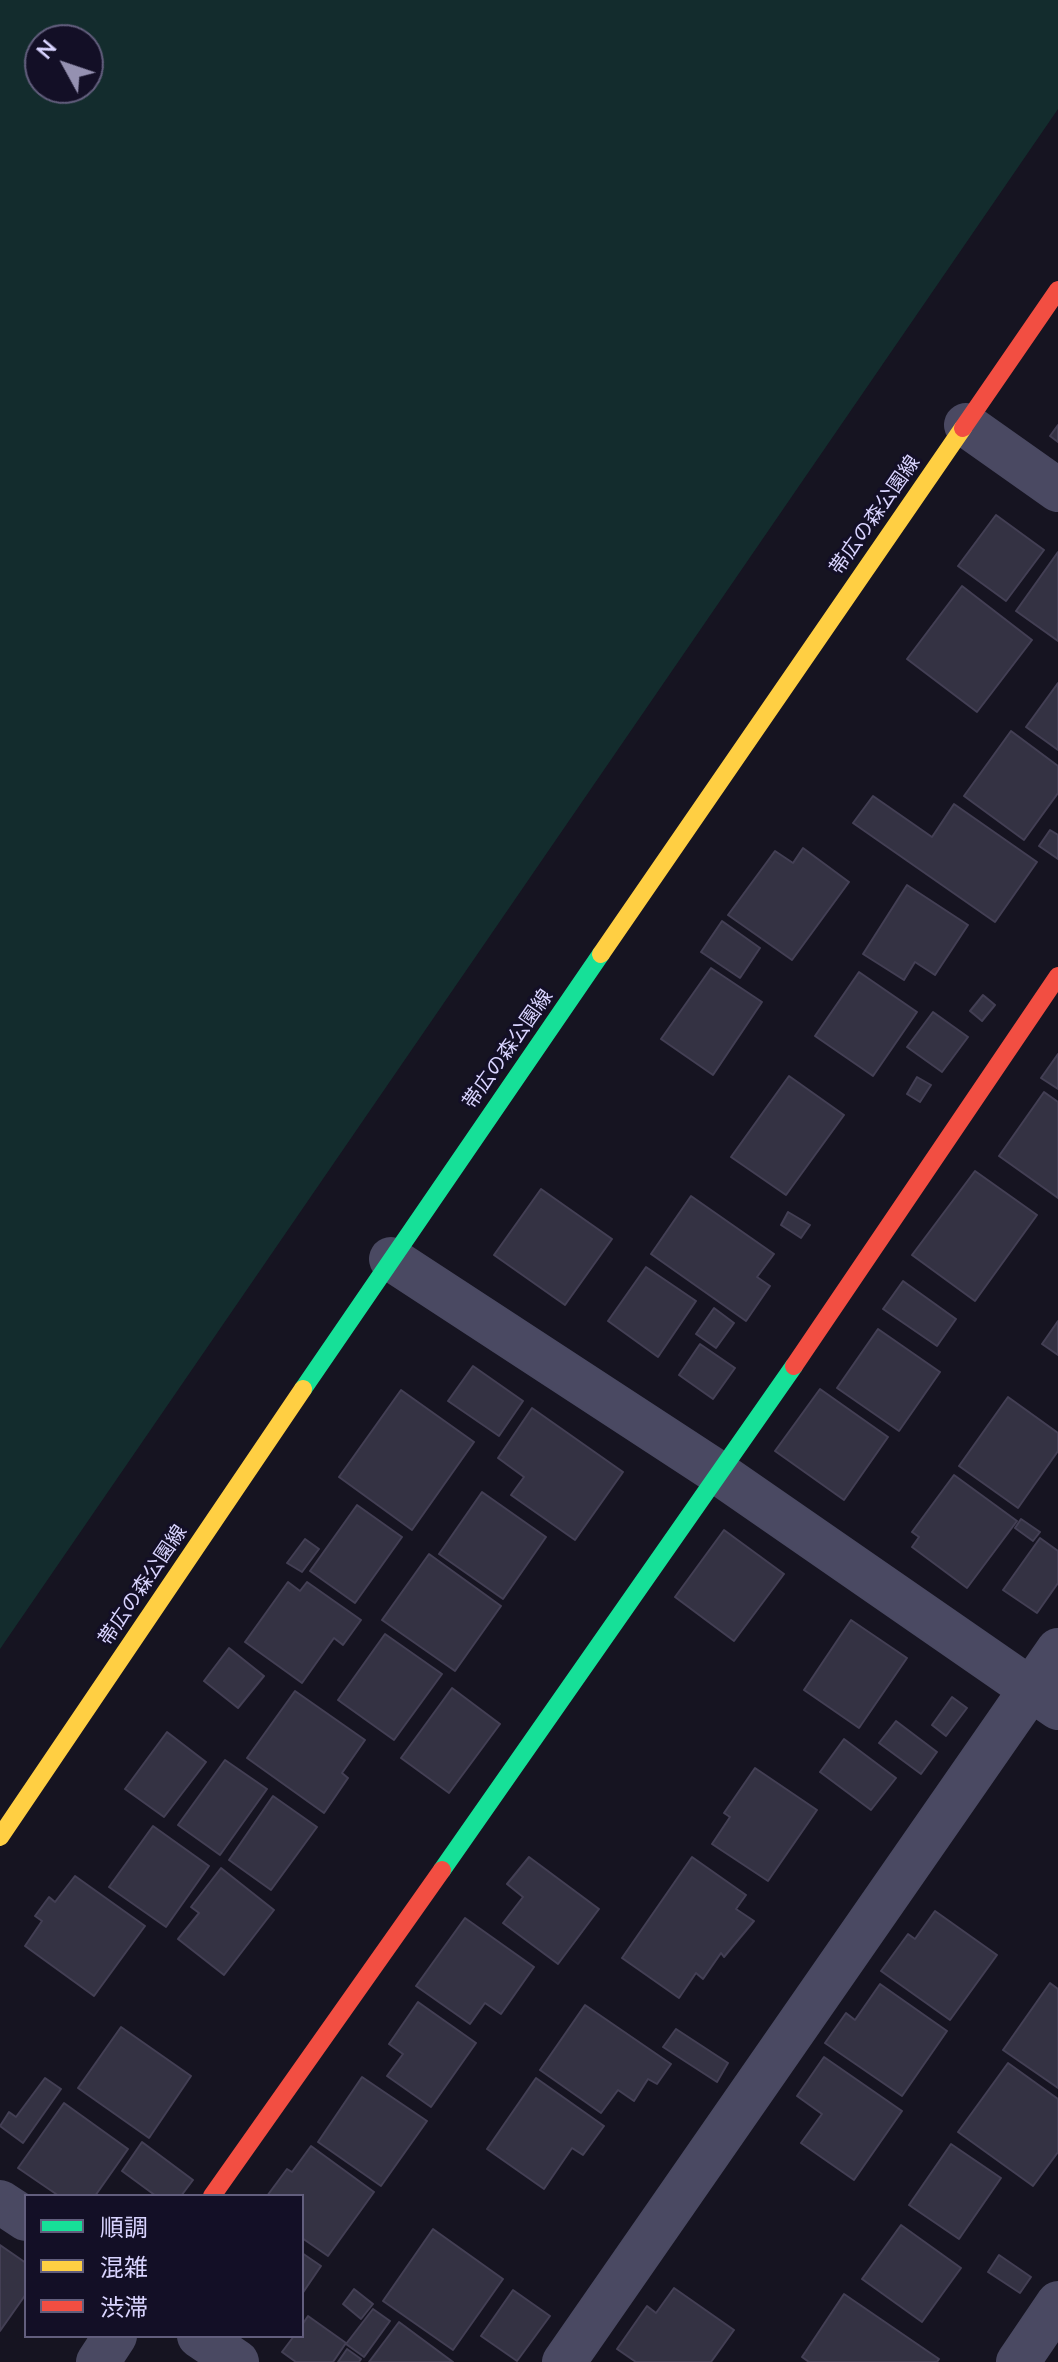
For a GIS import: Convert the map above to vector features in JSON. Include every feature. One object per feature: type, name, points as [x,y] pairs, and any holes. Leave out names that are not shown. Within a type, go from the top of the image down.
[{"type":"main road","name":"帯広の森公園線","points":[[0,1837],[391,1259],[1058,290]]},
{"type":"main road","points":[[213,2194],[720,1474],[1058,976]]},
{"type":"street","points":[[966,425],[1058,490]]},
{"type":"street","points":[[391,1259],[720,1474],[1045,1699]]},
{"type":"street","points":[[564,2362],[1045,1699],[1058,1650]]},
{"type":"street","points":[[0,2202],[24,2218]]},
{"type":"street","points":[[1018,2362],[1058,2303]]},
{"type":"street","points":[[98,2362],[114,2338]]},
{"type":"street","points":[[202,2338],[237,2362]]},
{"type":"green space","points":[[0,0],[1058,0],[1058,109],[0,1649]]},
{"type":"building","points":[[1058,425],[1058,442],[1050,436]]},
{"type":"building","points":[[996,515],[1044,550],[1006,601],[958,566]]},
{"type":"building","points":[[1058,552],[1058,641],[1016,611]]},
{"type":"building","points":[[962,586],[1032,640],[977,712],[907,659]]},
{"type":"building","points":[[1058,683],[1058,750],[1026,727]]},
{"type":"building","points":[[1011,731],[1058,766],[1058,793],[1024,840],[964,796]]},
{"type":"building","points":[[873,796],[932,837],[954,804],[1037,862],[995,922],[853,823]]},
{"type":"building","points":[[1050,830],[1058,835],[1058,859],[1039,846]]},
{"type":"building","points":[[803,848],[849,882],[792,960],[728,915],[775,851],[793,863]]},
{"type":"building","points":[[907,885],[968,925],[935,975],[915,962],[904,980],[863,954]]},
{"type":"building","points":[[722,921],[760,948],[740,978],[701,952]]},
{"type":"building","points":[[711,968],[762,1002],[713,1075],[661,1039]]},
{"type":"building","points":[[859,972],[917,1012],[873,1076],[815,1036]]},
{"type":"building","points":[[983,995],[995,1005],[982,1021],[970,1011]]},
{"type":"building","points":[[933,1012],[968,1037],[942,1072],[907,1047]]},
{"type":"building","points":[[1058,1054],[1058,1089],[1041,1078]]},
{"type":"building","points":[[789,1076],[844,1115],[786,1195],[731,1157]]},
{"type":"building","points":[[917,1077],[931,1085],[920,1102],[907,1094]]},
{"type":"building","points":[[1044,1092],[1058,1102],[1058,1198],[999,1156]]},
{"type":"building","points":[[975,1171],[1037,1215],[975,1301],[912,1255]]},
{"type":"building","points":[[541,1189],[612,1239],[565,1305],[494,1255]]},
{"type":"building","points":[[691,1196],[774,1254],[757,1277],[770,1286],[746,1321],[651,1254]]},
{"type":"building","points":[[788,1212],[810,1225],[801,1238],[781,1225]]},
{"type":"building","points":[[646,1267],[696,1301],[658,1357],[608,1321]]},
{"type":"building","points":[[903,1281],[956,1319],[937,1346],[883,1309]]},
{"type":"building","points":[[714,1308],[734,1323],[716,1348],[696,1334]]},
{"type":"building","points":[[1058,1321],[1058,1355],[1042,1344]]},
{"type":"building","points":[[878,1329],[940,1372],[899,1431],[837,1388]]},
{"type":"building","points":[[700,1344],[735,1368],[713,1399],[679,1375]]},
{"type":"building","points":[[473,1366],[523,1401],[499,1436],[448,1401]]},
{"type":"building","points":[[820,1389],[888,1437],[844,1500],[775,1451]]},
{"type":"building","points":[[401,1390],[474,1442],[412,1530],[339,1477]]},
{"type":"building","points":[[1008,1397],[1058,1433],[1058,1451],[1018,1508],[959,1466]]},
{"type":"building","points":[[532,1408],[623,1472],[575,1540],[511,1495],[524,1477],[498,1458]]},
{"type":"building","points":[[954,1475],[1017,1521],[967,1588],[912,1547],[919,1537],[912,1532]]},
{"type":"building","points":[[482,1492],[546,1537],[503,1599],[439,1554]]},
{"type":"building","points":[[357,1505],[402,1537],[355,1603],[310,1571]]},
{"type":"building","points":[[1021,1519],[1040,1532],[1033,1541],[1015,1528]]},
{"type":"building","points":[[724,1530],[784,1574],[734,1641],[675,1597]]},
{"type":"building","points":[[1040,1538],[1058,1551],[1058,1583],[1037,1613],[1003,1590]]},
{"type":"building","points":[[305,1539],[319,1549],[302,1572],[287,1563]]},
{"type":"building","points":[[429,1554],[501,1606],[455,1671],[382,1620]]},
{"type":"building","points":[[288,1582],[300,1591],[307,1582],[361,1620],[343,1645],[334,1638],[302,1683],[245,1642]]},
{"type":"building","points":[[851,1620],[907,1658],[859,1728],[804,1690]]},
{"type":"building","points":[[385,1634],[442,1674],[394,1740],[338,1700]]},
{"type":"building","points":[[229,1648],[264,1676],[238,1708],[204,1681]]},
{"type":"building","points":[[452,1688],[500,1724],[449,1793],[401,1758]]},
{"type":"building","points":[[295,1691],[365,1740],[342,1773],[348,1778],[324,1813],[247,1758]]},
{"type":"building","points":[[952,1697],[967,1708],[946,1736],[932,1725]]},
{"type":"building","points":[[896,1721],[937,1752],[921,1774],[879,1743]]},
{"type":"building","points":[[167,1732],[206,1762],[164,1817],[125,1789]]},
{"type":"building","points":[[844,1739],[896,1778],[871,1810],[820,1772]]},
{"type":"building","points":[[225,1760],[267,1789],[220,1855],[178,1825]]},
{"type":"building","points":[[755,1768],[817,1810],[768,1881],[712,1844],[730,1817],[724,1813]]},
{"type":"building","points":[[273,1796],[317,1827],[271,1890],[229,1860]]},
{"type":"building","points":[[153,1826],[209,1866],[166,1927],[109,1887]]},
{"type":"building","points":[[529,1857],[599,1909],[558,1964],[503,1923],[523,1897],[507,1884]]},
{"type":"building","points":[[692,1857],[746,1895],[736,1909],[754,1921],[724,1957],[721,1953],[703,1979],[696,1973],[679,1998],[622,1958]]},
{"type":"building","points":[[221,1868],[274,1910],[224,1975],[178,1939],[199,1913],[191,1907]]},
{"type":"building","points":[[75,1876],[145,1926],[94,1996],[25,1946],[42,1921],[35,1916],[49,1897],[55,1902]]},
{"type":"building","points":[[935,1911],[997,1955],[950,2020],[881,1971],[908,1934],[915,1939]]},
{"type":"building","points":[[465,1918],[534,1967],[501,2014],[485,2003],[470,2024],[416,1986]]},
{"type":"building","points":[[1050,1983],[1058,1989],[1058,2088],[1003,2050]]},
{"type":"building","points":[[880,1984],[947,2031],[902,2096],[825,2043],[846,2013],[855,2020]]},
{"type":"building","points":[[418,2002],[476,2043],[431,2107],[387,2076],[403,2054],[389,2044]]},
{"type":"building","points":[[585,2005],[671,2064],[657,2084],[648,2079],[634,2101],[618,2090],[601,2113],[540,2070]]},
{"type":"building","points":[[121,2027],[191,2076],[149,2138],[78,2088]]},
{"type":"building","points":[[676,2029],[728,2063],[717,2082],[663,2047]]},
{"type":"building","points":[[824,2057],[902,2111],[854,2180],[801,2143],[822,2114],[797,2096]]},
{"type":"building","points":[[1008,2063],[1058,2099],[1058,2152],[1033,2186],[958,2132]]},
{"type":"building","points":[[362,2077],[427,2121],[381,2186],[318,2142]]},
{"type":"building","points":[[45,2078],[61,2089],[23,2143],[0,2126],[9,2112],[16,2117]]},
{"type":"building","points":[[536,2078],[604,2126],[583,2155],[572,2148],[544,2189],[487,2149]]},
{"type":"building","points":[[64,2103],[128,2149],[96,2194],[56,2194],[18,2168]]},
{"type":"building","points":[[142,2142],[193,2180],[182,2194],[153,2194],[122,2171]]},
{"type":"building","points":[[951,2144],[1001,2178],[959,2239],[909,2205]]},
{"type":"building","points":[[311,2146],[374,2192],[328,2256],[304,2239],[304,2194],[268,2194],[287,2169],[292,2172]]},
{"type":"building","points":[[901,2225],[961,2268],[922,2322],[862,2279]]},
{"type":"building","points":[[433,2229],[503,2279],[453,2350],[383,2301]]},
{"type":"building","points":[[0,2245],[24,2262],[24,2297],[0,2331]]},
{"type":"building","points":[[304,2254],[321,2266],[304,2291]]},
{"type":"building","points":[[999,2255],[1031,2277],[1020,2293],[988,2272]]},
{"type":"building","points":[[674,2288],[734,2330],[711,2362],[636,2362],[617,2349],[647,2306],[656,2313]]},
{"type":"building","points":[[354,2289],[373,2304],[361,2319],[343,2304]]},
{"type":"building","points":[[513,2290],[550,2316],[517,2361],[481,2336]]},
{"type":"building","points":[[844,2294],[939,2359],[937,2362],[809,2362],[802,2357]]},
{"type":"building","points":[[373,2309],[390,2321],[364,2357],[346,2344]]},
{"type":"building","points":[[308,2316],[346,2343],[333,2362],[296,2362],[282,2352],[292,2338],[304,2338],[304,2322]]},
{"type":"building","points":[[399,2322],[453,2362],[369,2362]]},
{"type":"building","points":[[347,2349],[361,2359],[359,2362],[338,2362]]},
{"type":"traffic: fast","points":[[303,1389],[601,954]]},
{"type":"traffic: fast","points":[[442,1870],[794,1366]]},
{"type":"traffic: slow","points":[[601,954],[963,428]]},
{"type":"traffic: slow","points":[[0,1837],[303,1389]]},
{"type":"traffic: jam","points":[[963,428],[1058,290]]},
{"type":"traffic: jam","points":[[794,1366],[1058,976]]},
{"type":"traffic: jam","points":[[213,2194],[442,1870]]}]
